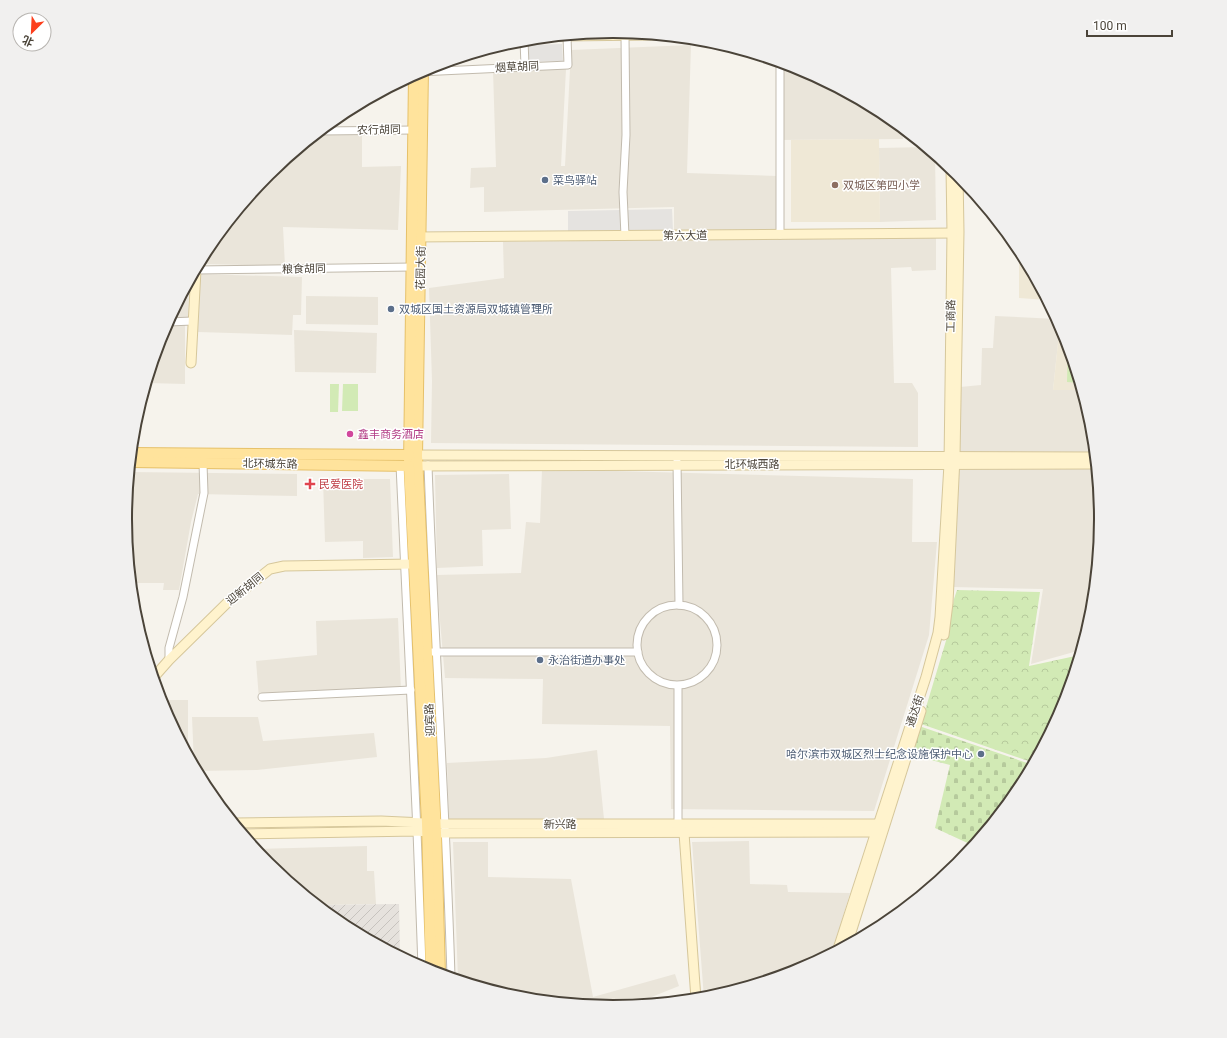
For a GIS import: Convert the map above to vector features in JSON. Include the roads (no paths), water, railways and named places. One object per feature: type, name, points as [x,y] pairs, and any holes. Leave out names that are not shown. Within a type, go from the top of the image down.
[{"type":"main road","name":"花园大街","points":[[411,461],[412,267],[416,237],[414,130],[418,80]]},
{"type":"main road","name":"花园大街","points":[[411,461],[419,80]]},
{"type":"main road","name":"工商路","points":[[952,460],[955,233],[959,185]]},
{"type":"main road","name":"第六大道","points":[[416,237],[955,233]]},
{"type":"main road","points":[[191,363],[195,281]]},
{"type":"main road","name":"北环城东路","points":[[137,453],[411,461]]},
{"type":"main road","name":"北环城西路","points":[[411,461],[952,460],[1090,457]]},
{"type":"main road","name":"北环城西路","points":[[411,461],[428,465],[677,460]]},
{"type":"main road","name":"北环城西路","points":[[952,460],[1091,464]]},
{"type":"main road","name":"通达街","points":[[840,943],[944,634],[948,603],[952,460]]},
{"type":"main road","name":"北环城东路","points":[[136,462],[411,461]]},
{"type":"main road","name":"迎宾路","points":[[411,461],[409,564],[427,652],[414,687],[432,828],[431,964]]},
{"type":"main road","name":"迎宾路","points":[[411,461],[427,652],[432,828],[440,967]]},
{"type":"main road","name":"迎新胡同","points":[[158,673],[227,603],[270,569],[284,566],[409,564]]},
{"type":"main road","name":"新兴路","points":[[241,823],[432,828],[880,828]]},
{"type":"main road","name":"新兴路","points":[[250,834],[432,828]]},
{"type":"main road","name":"通达街","points":[[849,939],[880,828]]},
{"type":"main road","points":[[681,829],[695,993]]},
{"type":"street","points":[[625,38],[626,135],[623,192],[625,236]]},
{"type":"street","name":"烟草胡同","points":[[438,72],[525,66],[568,65],[565,41]]},
{"type":"street","points":[[524,46],[525,66]]},
{"type":"street","points":[[780,68],[780,235]]},
{"type":"street","name":"农行胡同","points":[[329,131],[414,130]]},
{"type":"street","name":"粮食胡同","points":[[202,270],[412,267]]},
{"type":"street","points":[[175,322],[193,321]]},
{"type":"street","points":[[677,460],[679,605]]},
{"type":"street","points":[[169,660],[169,648],[183,597],[204,493],[203,463]]},
{"type":"street","points":[[428,465],[427,652],[638,652]]},
{"type":"street","points":[[262,697],[414,687],[409,564]]},
{"type":"street","points":[[679,605],[692,608],[704,615],[713,626],[718,639],[718,653],[713,666],[704,677],[691,684],[678,686],[665,684],[653,678],[644,669],[637,645],[639,632],[645,621],[654,612],[666,606],[679,605]]},
{"type":"street","points":[[678,686],[681,829]]},
{"type":"street","points":[[423,960],[432,828]]},
{"type":"street","points":[[432,828],[450,971]]},
{"type":"place","name":"菜鸟驿站","points":[[545,180]]},
{"type":"place","name":"双城区第四小学","points":[[835,185]]},
{"type":"place","name":"双城区国土资源局双城镇管理所","points":[[391,309]]},
{"type":"place","name":"鑫丰商务酒店","points":[[350,434]]},
{"type":"place","name":"民爱医院","points":[[310,484]]},
{"type":"place","name":"永治街道办事处","points":[[540,660]]},
{"type":"place","name":"哈尔滨市双城区烈士纪念设施保护中心","points":[[981,754]]}]
